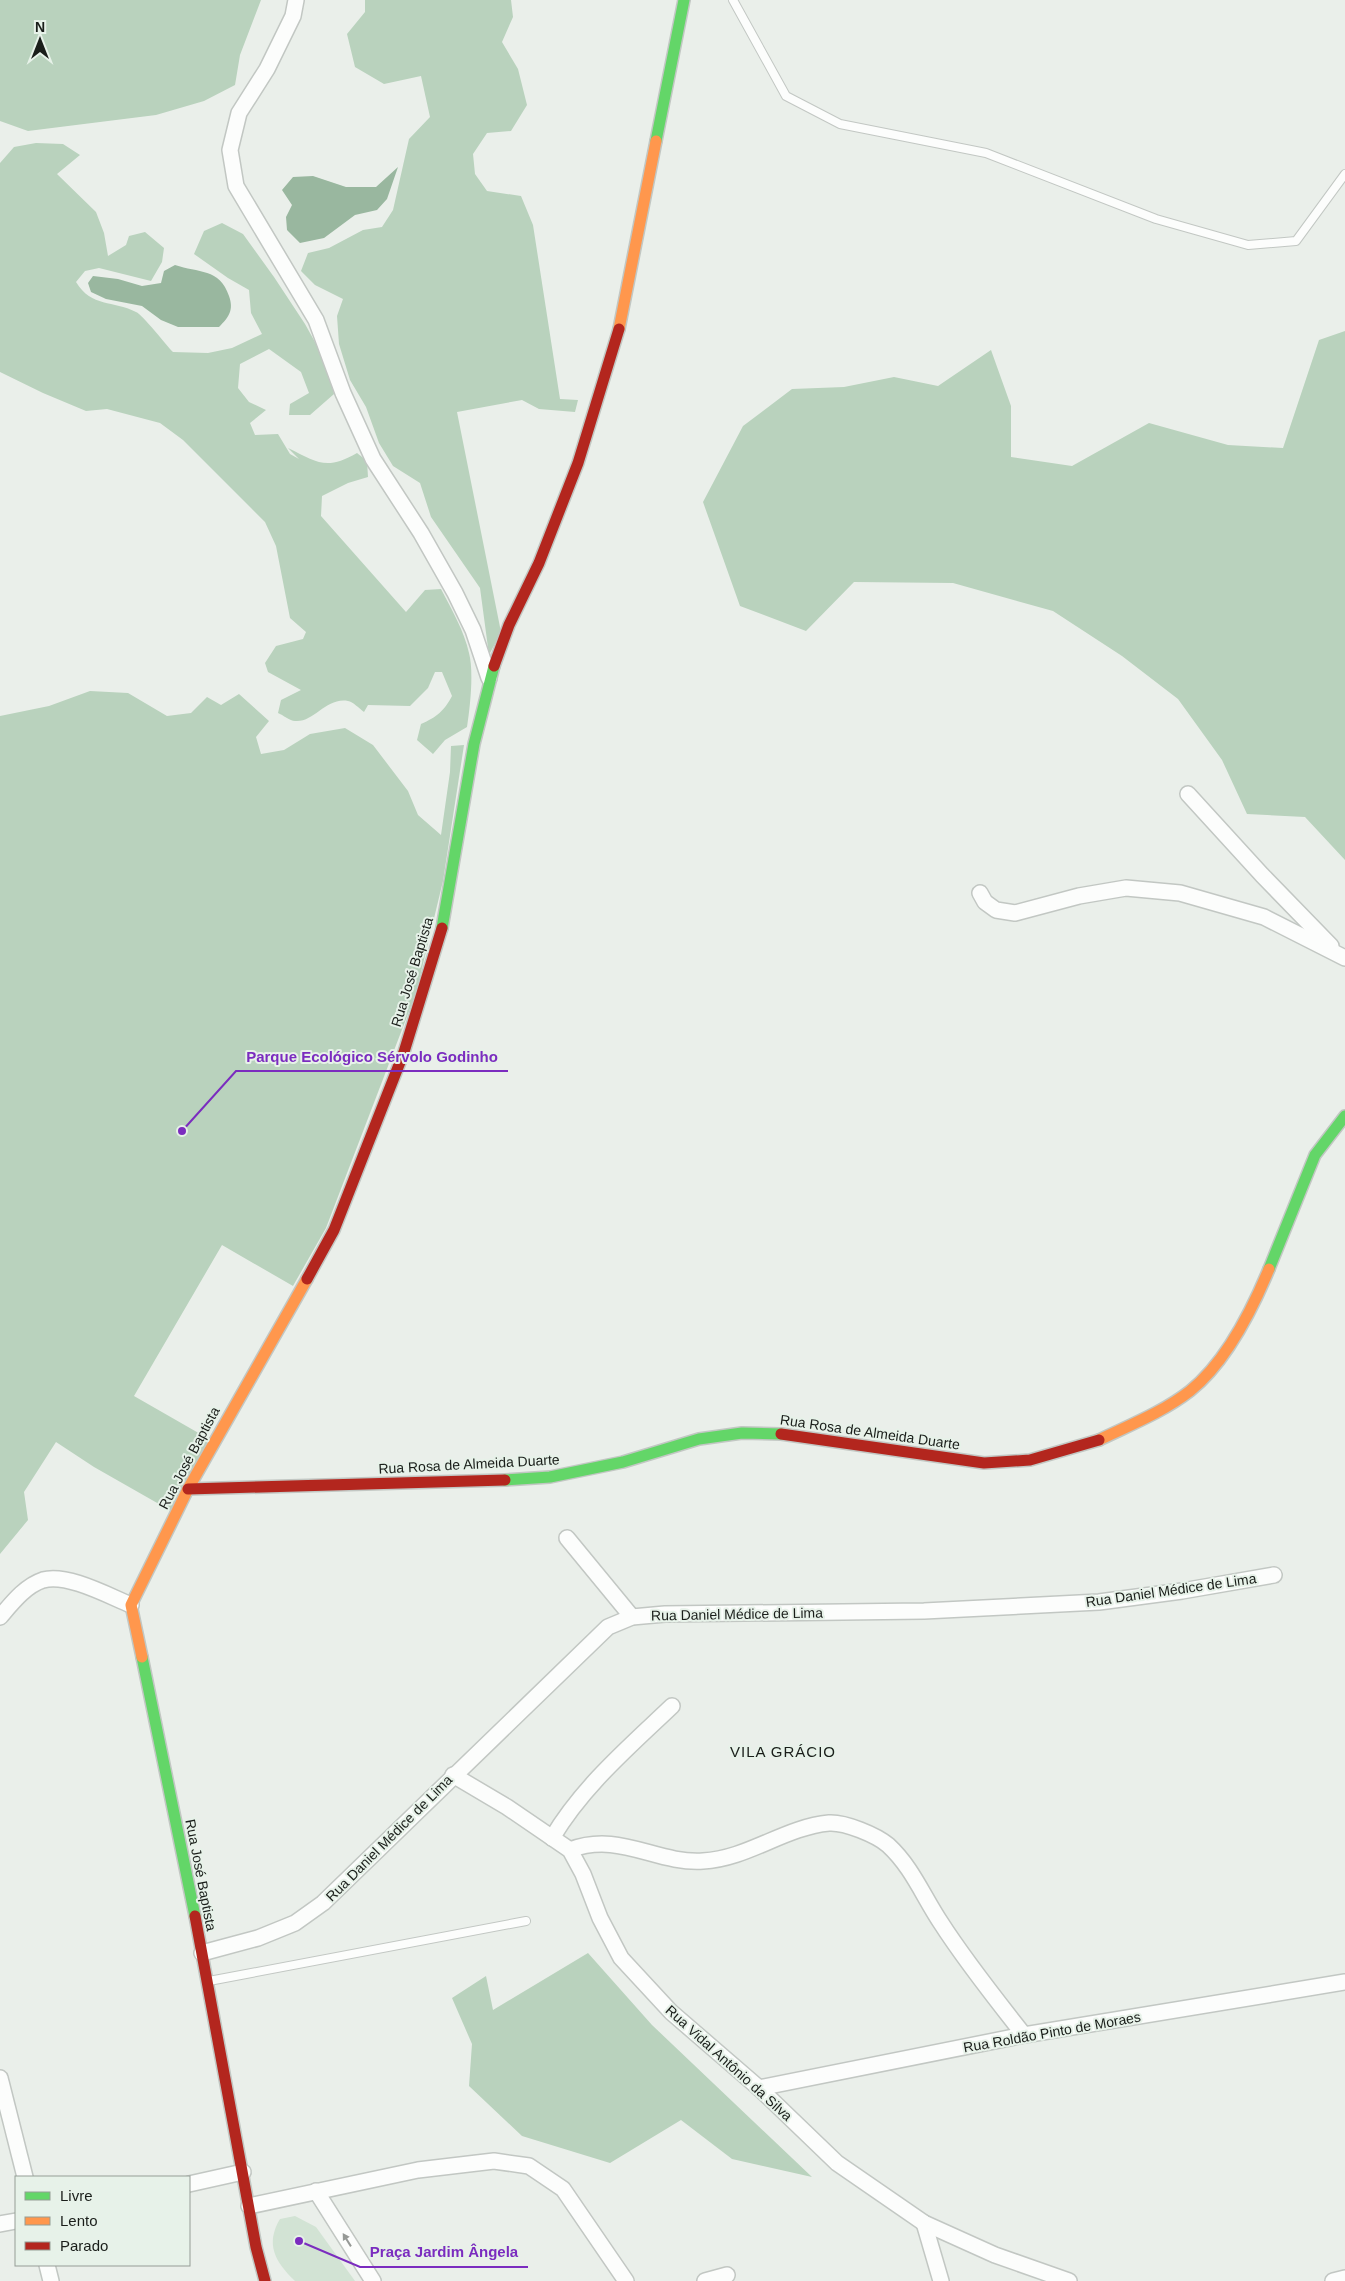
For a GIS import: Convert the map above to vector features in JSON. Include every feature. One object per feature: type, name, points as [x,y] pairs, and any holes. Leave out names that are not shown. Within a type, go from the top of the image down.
[{"type":"street","points":[[296,0],[293,16],[267,69],[239,113],[230,150],[236,186],[316,320],[343,393],[373,459],[421,533],[455,593],[473,630],[489,678]]},
{"type":"street","name":"Rua José Baptista","points":[[265,2281],[249,2206],[202,1953],[131,1605],[188,1489],[334,1230],[404,1052],[445,920],[474,744],[489,678],[509,625],[540,563],[578,462],[619,331],[684,0]]},
{"type":"street","points":[[1188,794],[1262,875],[1342,956]]},
{"type":"street","points":[[980,893],[985,902],[996,910],[1014,913],[1079,896],[1126,888],[1180,893],[1264,917],[1342,956]]},
{"type":"street","name":"Rua Rosa de Almeida Duarte","points":[[188,1489],[460,1482],[550,1477],[622,1462],[699,1439],[742,1432],[788,1434],[984,1463],[1030,1460],[1095,1442],[1156,1413],[1191,1390],[1230,1347],[1262,1286],[1315,1155],[1345,1116]]},
{"type":"street","points":[[567,1538],[632,1617]]},
{"type":"street","name":"Rua Daniel Médice de Lima","points":[[202,1953],[258,1938],[295,1923],[323,1903],[453,1775],[608,1627],[632,1617],[665,1614],[924,1611],[1099,1602],[1182,1591],[1274,1575]]},
{"type":"street","points":[[0,1617],[22,1592],[44,1580],[64,1580],[131,1605]]},
{"type":"street","points":[[552,1838],[568,1812],[597,1778],[672,1706]]},
{"type":"street","name":"Rua Vidal Antônio da Silva","points":[[453,1775],[570,1850],[583,1874],[600,1918],[621,1958],[671,2012],[759,2088],[837,2163],[924,2223],[995,2255],[1069,2281]]},
{"type":"street","points":[[570,1850],[583,1845],[601,1843],[627,1846],[679,1859],[702,1861],[726,1858],[806,1827],[831,1823],[852,1826],[886,1844],[907,1865],[940,1922],[978,1977],[1024,2035]]},
{"type":"street","name":"Rua Roldão Pinto de Moraes","points":[[759,2088],[1024,2035],[1345,1982]]},
{"type":"street","points":[[0,2078],[25,2176]]},
{"type":"street","points":[[249,2206],[427,2169],[494,2161],[529,2166],[563,2189],[626,2281]]},
{"type":"street","points":[[190,2184],[243,2172]]},
{"type":"street","points":[[316,2191],[373,2281]]},
{"type":"street","points":[[0,2224],[15,2221]]},
{"type":"street","points":[[924,2223],[941,2281]]},
{"type":"street","points":[[47,2266],[51,2281]]},
{"type":"street","points":[[704,2281],[727,2275]]},
{"type":"street","points":[[1333,2281],[1345,2278]]},
{"type":"lane","points":[[733,0],[786,96],[840,124],[986,153],[1175,224],[1248,245],[1296,241],[1345,174]]},
{"type":"lane","points":[[207,1982],[526,1921]]},
{"type":"shaded area","points":[[0,0],[261,0],[240,55],[235,85],[204,101],[156,115],[28,131],[0,121]]},
{"type":"shaded area","points":[[365,0],[511,0],[513,17],[502,42],[518,69],[527,105],[511,131],[487,133],[473,154],[475,174],[487,191],[521,196],[533,225],[560,399],[578,400],[575,412],[539,409],[522,400],[457,412],[501,632],[489,655],[480,588],[431,517],[420,483],[393,466],[379,443],[366,407],[350,380],[339,344],[337,316],[343,299],[315,285],[301,271],[308,253],[329,248],[363,230],[382,227],[393,210],[409,139],[430,117],[421,76],[384,84],[355,67],[347,34],[365,12]]},
{"type":"shaded area","points":[[36,143],[63,144],[80,155],[57,174],[96,212],[104,233],[108,256],[126,245],[129,236],[145,232],[164,248],[162,262],[151,281],[99,268],[85,271],[76,282],[89,296],[96,300],[127,308],[139,314],[173,352],[208,353],[232,348],[262,334],[251,313],[249,290],[194,254],[204,231],[222,223],[243,234],[305,324],[330,369],[334,394],[310,415],[289,415],[290,404],[309,393],[301,372],[269,349],[240,364],[238,388],[249,402],[266,410],[250,423],[255,435],[278,434],[290,454],[299,459],[288,448],[322,463],[337,462],[357,453],[367,461],[368,477],[348,483],[322,496],[321,516],[406,612],[425,590],[441,589],[467,645],[471,670],[471,690],[467,727],[445,740],[433,754],[417,740],[421,724],[439,713],[452,696],[442,672],[435,672],[428,688],[410,706],[368,705],[364,712],[348,701],[340,701],[327,706],[302,721],[293,721],[278,713],[281,700],[301,690],[268,672],[265,663],[276,646],[303,639],[306,632],[290,618],[276,546],[265,522],[183,440],[160,423],[107,409],[86,411],[0,372],[0,163],[14,147]]},
{"type":"shaded area","points":[[398,167],[387,199],[377,210],[355,215],[324,238],[300,243],[287,230],[286,217],[292,205],[282,190],[293,177],[313,176],[346,187],[376,187]]},
{"type":"shaded area","points":[[175,265],[214,276],[225,287],[231,309],[219,327],[178,327],[161,320],[142,306],[106,299],[91,292],[88,283],[93,276],[118,279],[142,286],[161,283],[164,271]]},
{"type":"shaded area","points":[[1345,331],[1345,860],[1305,817],[1247,814],[1222,760],[1178,699],[1122,656],[1053,611],[953,583],[854,582],[806,631],[740,606],[703,502],[743,426],[792,389],[844,387],[894,377],[938,386],[991,350],[1011,406],[1011,457],[1072,466],[1149,423],[1228,445],[1283,448],[1319,340]]},
{"type":"shaded area","points":[[90,691],[128,693],[167,716],[191,713],[207,697],[221,705],[239,694],[269,721],[256,737],[261,754],[284,750],[310,734],[345,728],[373,745],[408,791],[418,815],[441,835],[450,772],[451,746],[464,745],[443,881],[416,993],[326,1228],[293,1286],[222,1245],[134,1396],[209,1439],[173,1512],[94,1467],[56,1442],[24,1492],[28,1520],[0,1554],[0,716],[49,706]]},
{"type":"shaded area","points":[[588,1953],[652,2025],[812,2177],[732,2159],[681,2120],[610,2163],[522,2136],[469,2086],[472,2044],[452,1998],[486,1976],[493,2010]]},
{"type":"shaded area","points":[[295,2216],[316,2227],[355,2281],[295,2281],[288,2274],[274,2252],[273,2237],[280,2219]]},
{"type":"traffic: fast","points":[[656,141],[684,0]]},
{"type":"traffic: fast","points":[[442,928],[474,744],[494,666]]},
{"type":"traffic: fast","points":[[1269,1269],[1315,1155],[1345,1116]]},
{"type":"traffic: fast","points":[[505,1480],[550,1477],[623,1462],[699,1439],[742,1433],[781,1434]]},
{"type":"traffic: fast","points":[[142,1657],[195,1916]]},
{"type":"traffic: slow","points":[[619,329],[656,141]]},
{"type":"traffic: slow","points":[[1099,1440],[1146,1418],[1180,1399],[1203,1379],[1215,1366],[1236,1335],[1269,1269]]},
{"type":"traffic: slow","points":[[142,1657],[131,1605],[188,1489],[307,1279]]},
{"type":"traffic: jam","points":[[494,666],[509,625],[539,563],[578,463],[619,329]]},
{"type":"traffic: jam","points":[[307,1279],[334,1230],[404,1052],[442,928]]},
{"type":"traffic: jam","points":[[781,1434],[984,1463],[1030,1460],[1099,1440]]},
{"type":"traffic: jam","points":[[188,1489],[505,1480]]},
{"type":"traffic: jam","points":[[195,1916],[256,2247],[265,2281]]},
{"type":"place","name":"Parque Ecológico Sérvolo Godinho","points":[[182,1131]]},
{"type":"place","name":"Praça Jardim Ângela","points":[[299,2241]]},
{"type":"district","name":"VILA GRÁCIO","points":[[783,1752]]}]
